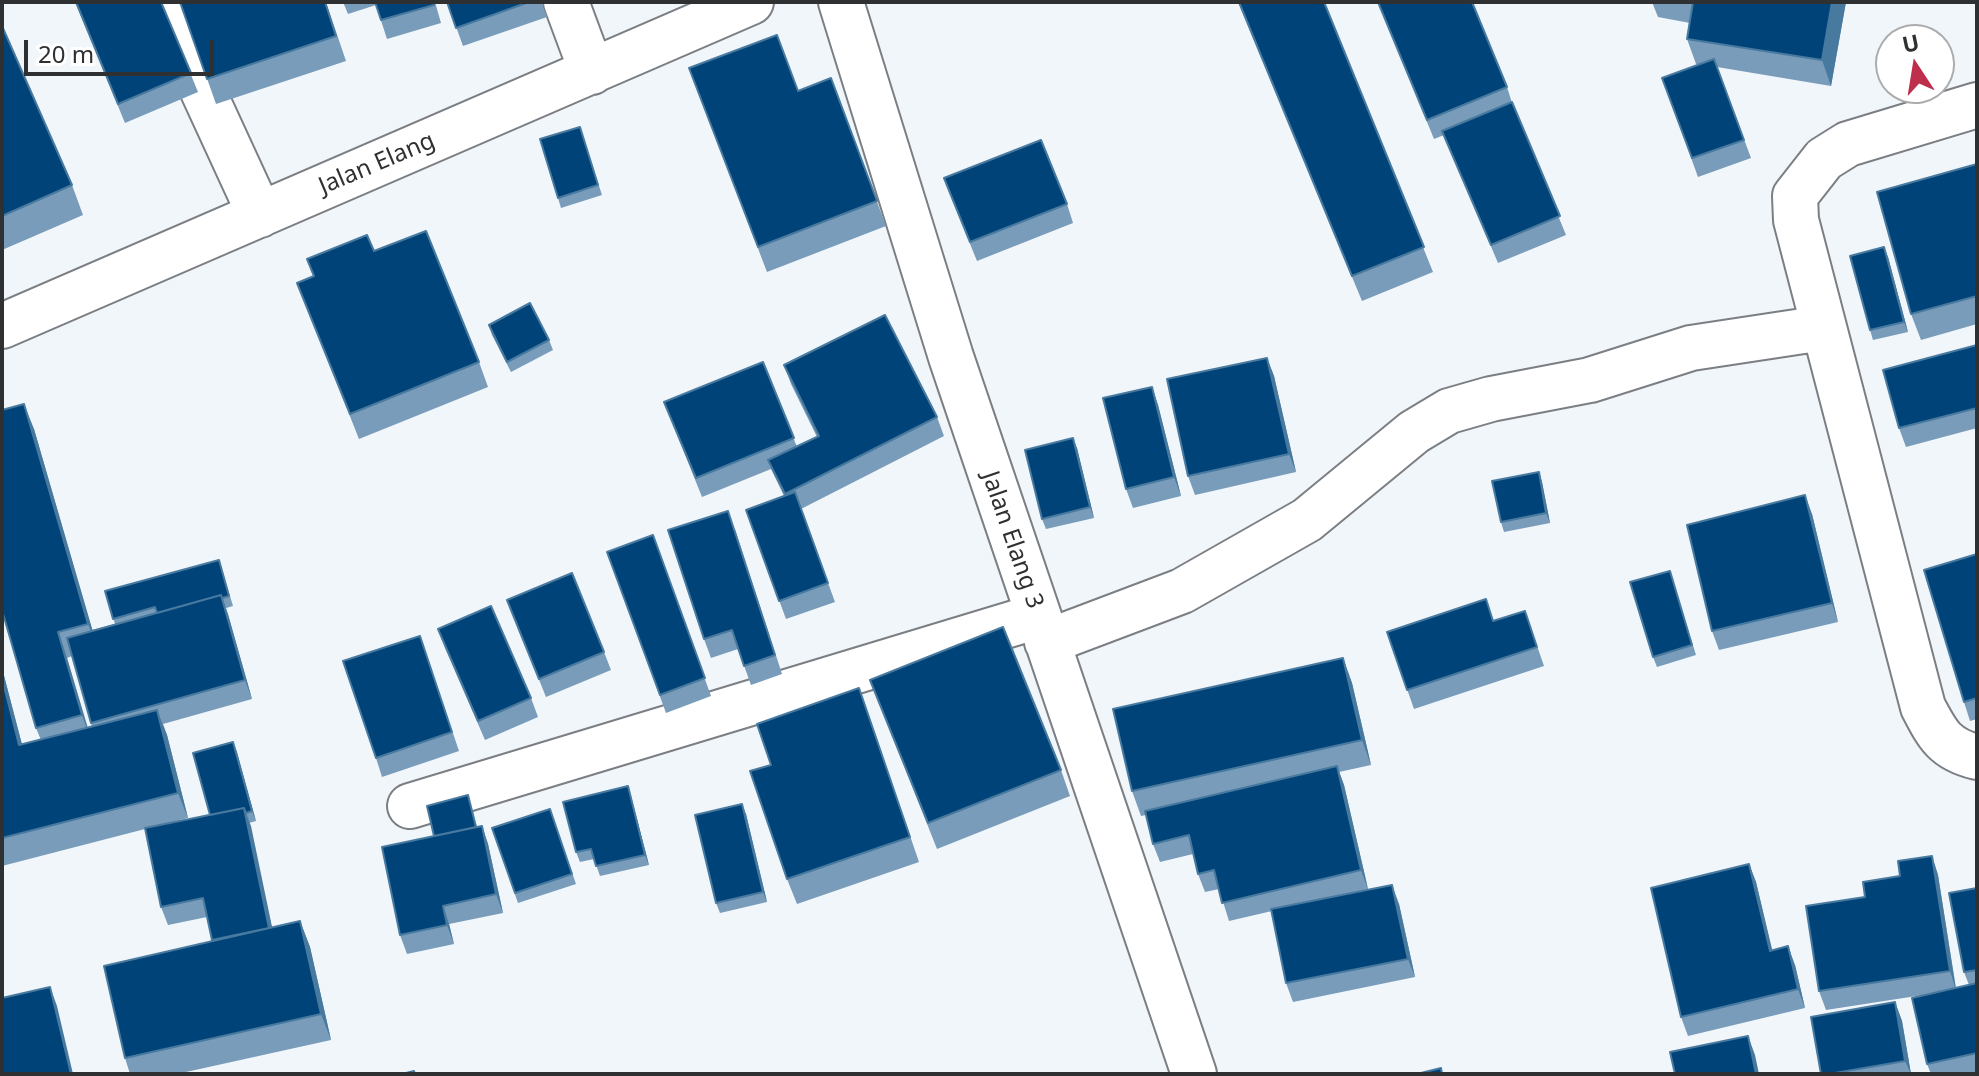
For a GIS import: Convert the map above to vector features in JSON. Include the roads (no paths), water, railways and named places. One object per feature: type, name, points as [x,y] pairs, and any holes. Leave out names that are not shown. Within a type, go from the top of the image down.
[{"type":"street","points":[[162,2],[260,215]]},
{"type":"street","points":[[566,2],[592,72]]},
{"type":"street","name":"Jalan Elang","points":[[2,326],[751,2]]},
{"type":"street","name":"Jalan Elang 3","points":[[841,2],[951,357],[1194,1074]]},
{"type":"street","points":[[1977,105],[1848,144],[1824,159],[1795,196],[1796,220],[1823,328],[1923,707],[1938,735],[1957,752],[1977,757]]},
{"type":"street","points":[[410,806],[1182,591],[1307,520],[1414,432],[1449,411],[1590,380],[1691,348],[1823,328]]}]
